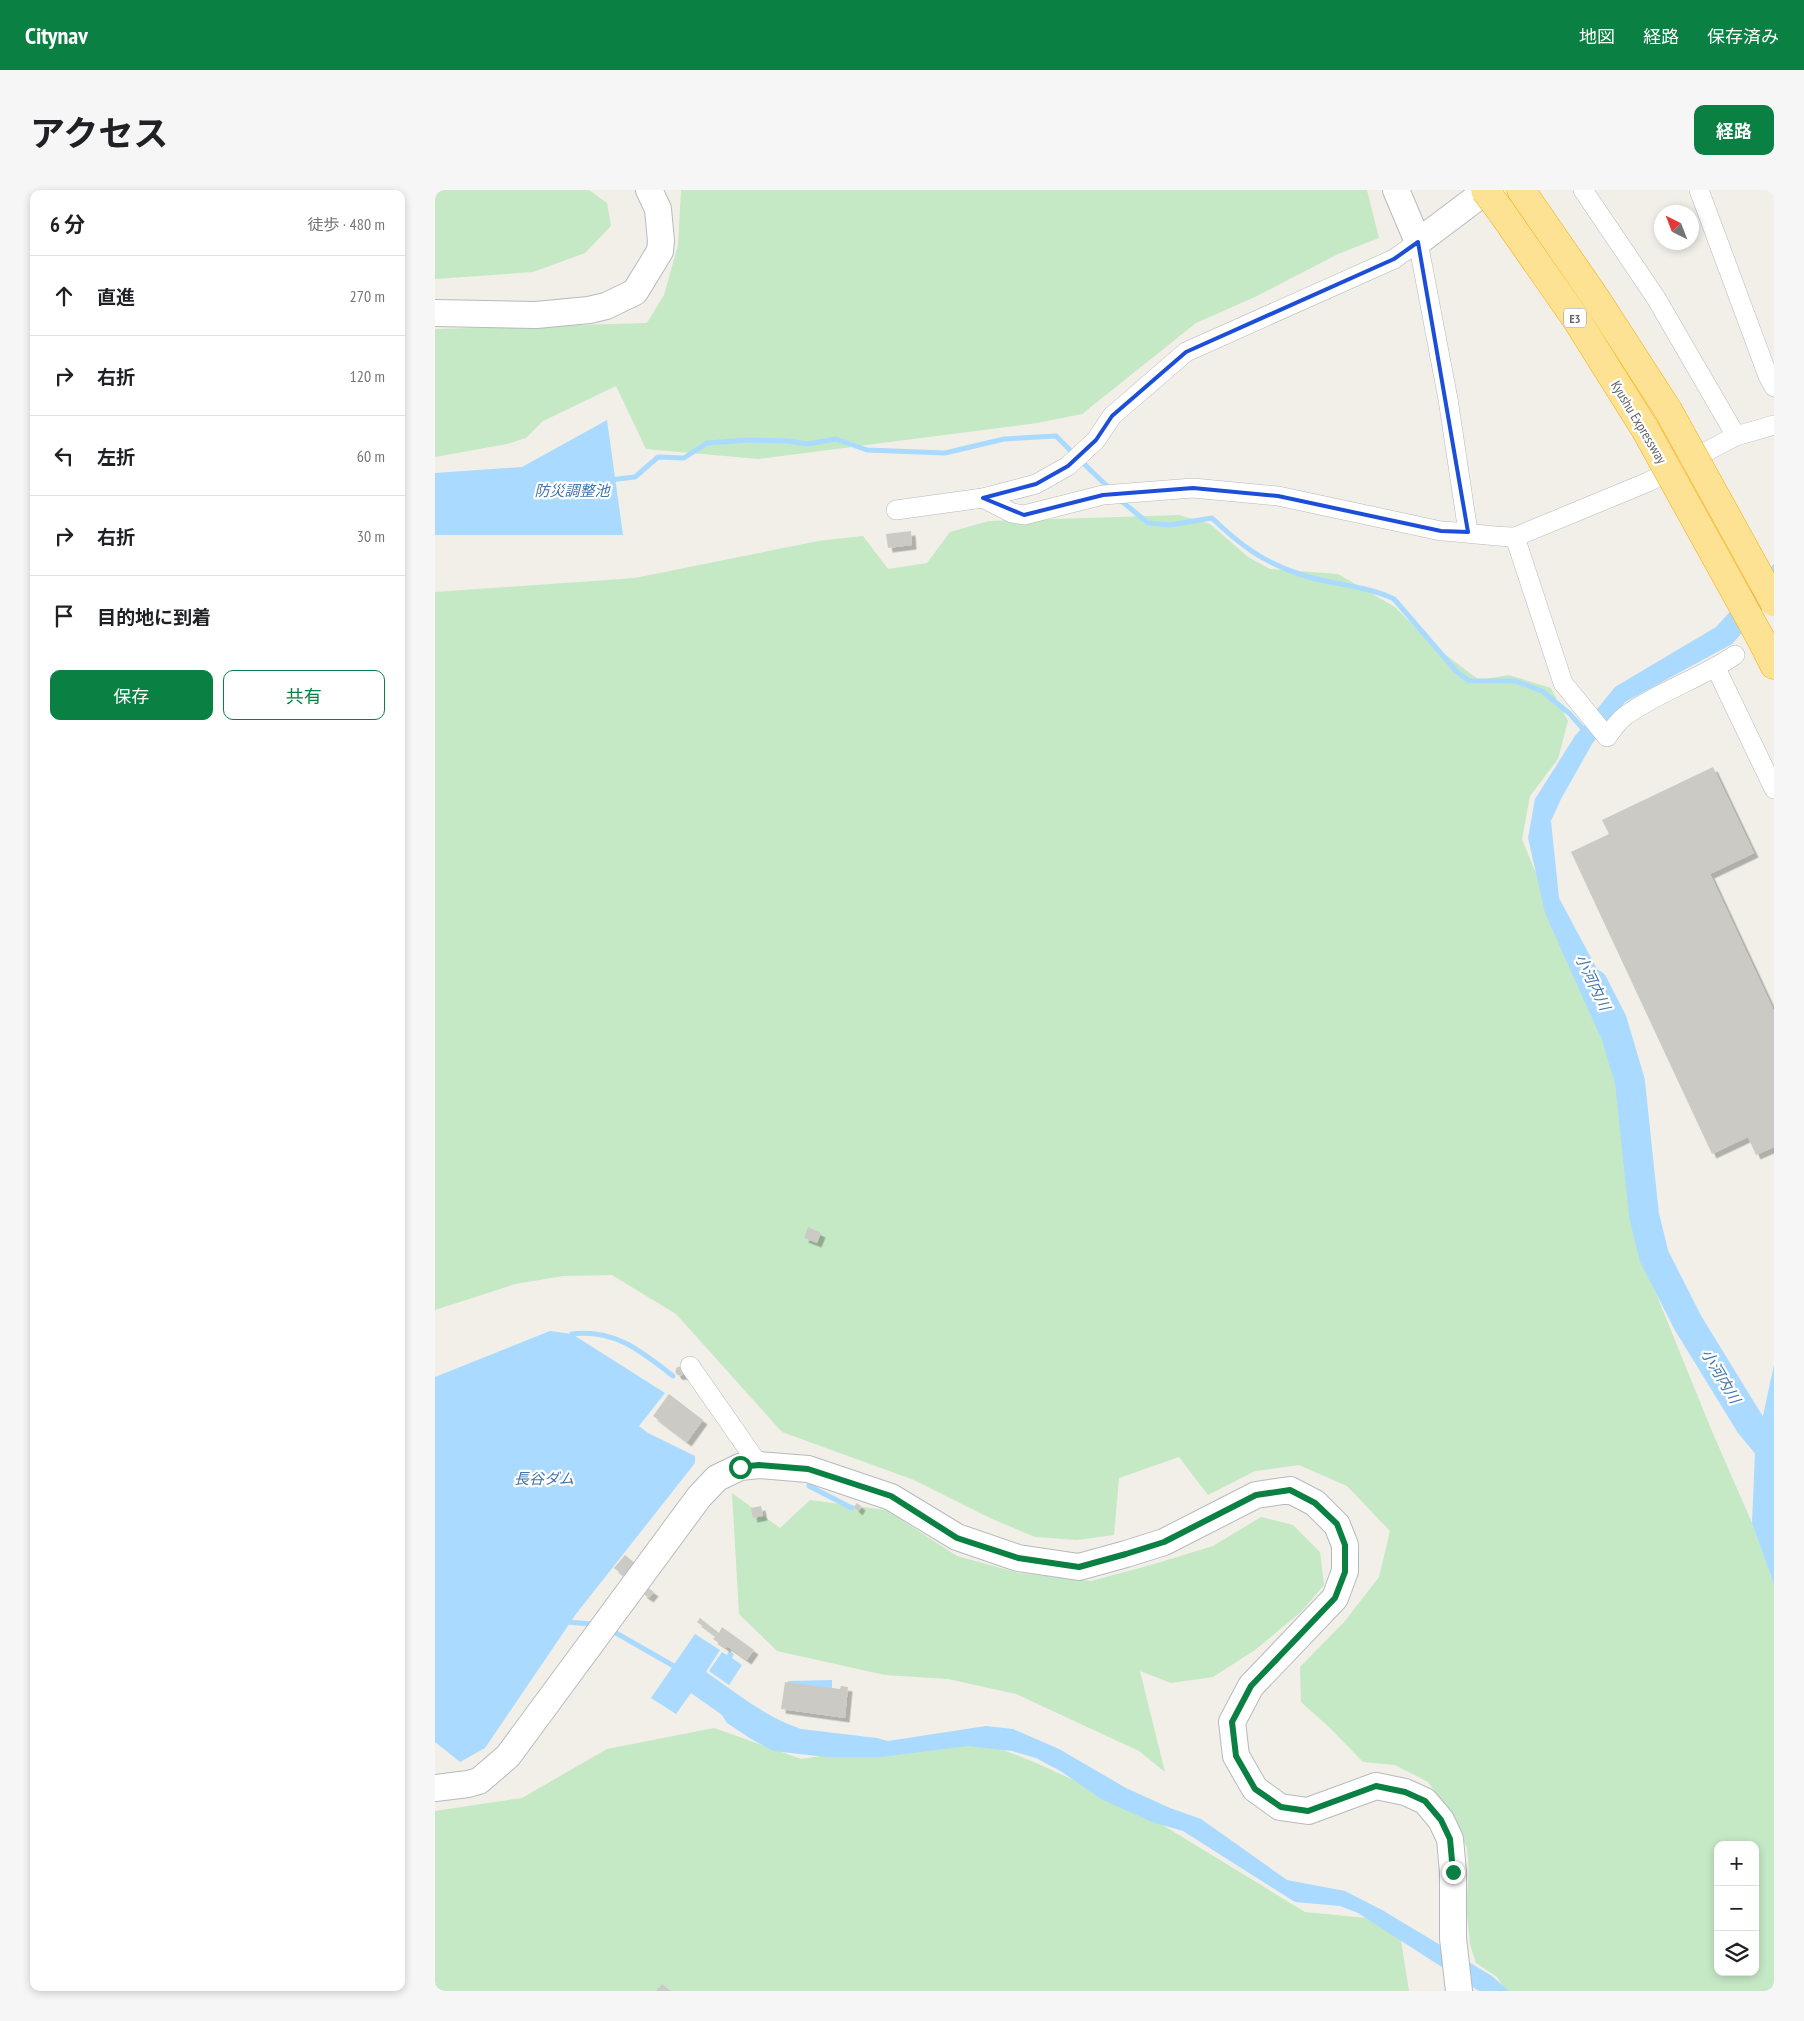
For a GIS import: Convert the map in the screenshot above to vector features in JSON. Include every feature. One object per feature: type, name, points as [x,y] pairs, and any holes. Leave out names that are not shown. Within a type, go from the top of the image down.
[{"type":"highway","name":"E3","points":[[1523,193],[1597,300],[1668,410],[1774,602]]},
{"type":"highway","name":"Kyushu Expressway","points":[[1491,197],[1576,318],[1645,429],[1774,665]]},
{"type":"street","points":[[435,313],[536,314],[589,310],[606,306],[635,292],[660,251],[658,209],[649,190]]},
{"type":"street","points":[[1396,190],[1418,242],[1448,399],[1468,532]]},
{"type":"street","points":[[1583,190],[1656,298],[1736,436]]},
{"type":"street","points":[[1699,190],[1768,376],[1774,387]]},
{"type":"street","points":[[896,510],[983,498],[1036,484],[1068,466],[1096,440],[1112,416],[1186,352],[1394,259],[1491,197]]},
{"type":"street","points":[[983,498],[1012,513],[1024,515],[1103,495],[1193,488],[1279,496],[1441,531],[1468,532],[1492,537],[1515,537],[1648,482],[1736,436],[1774,425]]},
{"type":"street","points":[[1515,537],[1563,683],[1607,737],[1624,717],[1676,687],[1716,668],[1735,655]]},
{"type":"street","points":[[1716,668],[1774,789]]},
{"type":"street","points":[[690,1366],[759,1465]]},
{"type":"street","points":[[435,1788],[479,1781],[508,1756],[699,1497],[717,1478],[740,1467],[759,1465],[808,1469],[891,1496],[957,1538],[1018,1558],[1079,1567],[1164,1542],[1256,1495],[1290,1490],[1315,1503],[1337,1524],[1345,1545],[1345,1572],[1335,1598],[1251,1686],[1232,1722],[1236,1756],[1255,1789],[1281,1807],[1308,1811],[1376,1786],[1405,1792],[1425,1801],[1441,1820],[1450,1839],[1453,1872],[1453,1938],[1459,1988]]},
{"type":"highlighted area","points":[[1418,242],[1468,532],[1441,531],[1278,496],[1193,488],[1103,495],[1024,515],[983,498],[1036,484],[1068,466],[1096,440],[1112,416],[1186,352],[1394,259]]},
{"type":"green space","points":[[435,190],[589,190],[607,203],[611,226],[585,253],[533,272],[435,279]]},
{"type":"green space","points":[[681,190],[1367,190],[1379,238],[1338,254],[1255,297],[1196,323],[1082,414],[1037,423],[758,459],[646,449],[616,386],[543,421],[526,438],[507,444],[435,457],[435,329],[647,323],[664,295],[678,245]]},
{"type":"green space","points":[[1179,515],[1210,524],[1248,557],[1270,569],[1338,574],[1395,607],[1434,646],[1479,680],[1509,675],[1551,688],[1568,721],[1558,759],[1530,796],[1522,839],[1560,933],[1605,1027],[1624,1123],[1626,1181],[1640,1254],[1711,1429],[1752,1523],[1774,1585],[1774,1991],[1506,1991],[1497,1977],[1476,1963],[1470,1944],[1466,1904],[1469,1873],[1467,1848],[1450,1812],[1428,1782],[1395,1765],[1363,1762],[1301,1702],[1300,1667],[1345,1621],[1379,1577],[1390,1531],[1347,1486],[1299,1465],[1255,1471],[1208,1495],[1179,1457],[1119,1478],[1114,1535],[1077,1540],[1035,1537],[990,1518],[914,1480],[782,1432],[676,1314],[612,1275],[563,1276],[515,1284],[435,1310],[435,592],[635,578],[818,541],[863,536],[888,569],[927,563],[950,532],[989,521]]},
{"type":"green space","points":[[732,1493],[780,1528],[810,1500],[886,1510],[957,1556],[1019,1573],[1091,1581],[1213,1546],[1261,1517],[1293,1525],[1320,1552],[1324,1585],[1301,1612],[1255,1650],[1213,1677],[1171,1683],[1140,1671],[1165,1772],[1139,1751],[1016,1694],[948,1679],[885,1675],[777,1651],[739,1614]]},
{"type":"green space","points":[[714,1728],[801,1759],[964,1735],[1034,1762],[1133,1807],[1305,1912],[1398,1921],[1409,1991],[435,1991],[435,1811],[522,1798],[607,1749]]},
{"type":"water","name":"防災調整池","points":[[607,420],[623,535],[435,535],[435,473],[522,467]]},
{"type":"water","points":[[1774,564],[1774,597],[1732,644],[1625,702],[1592,744],[1561,799],[1551,821],[1559,898],[1620,1012],[1600,1036],[1545,913],[1528,838],[1535,799],[1575,736],[1615,687],[1716,627]]},
{"type":"water","name":"長谷ダム","points":[[550,1331],[572,1334],[665,1393],[639,1426],[648,1433],[695,1456],[695,1463],[576,1614],[485,1748],[460,1762],[435,1742],[435,1377]]},
{"type":"water","points":[[1774,1365],[1774,1585],[1752,1523],[1755,1452]]},
{"type":"water","points":[[695,1634],[720,1650],[706,1672],[752,1704],[788,1724],[801,1729],[888,1741],[986,1726],[1013,1729],[1059,1749],[1126,1788],[1170,1808],[1201,1819],[1287,1880],[1345,1891],[1382,1910],[1492,1976],[1509,1991],[1479,1991],[1358,1913],[1340,1906],[1295,1902],[1183,1831],[1152,1822],[1101,1799],[1062,1772],[1036,1758],[1012,1751],[968,1746],[881,1757],[826,1757],[773,1751],[727,1723],[722,1715],[691,1693],[676,1714],[651,1698]]},
{"type":"water","points":[[729,1651],[734,1654],[732,1658],[742,1665],[729,1685],[709,1671],[722,1652],[727,1655]]},
{"type":"water","points":[[832,1680],[832,1703],[787,1703],[788,1681]]},
{"type":"building","points":[[911,531],[912,545],[888,548],[886,534]]},
{"type":"building","points":[[1713,767],[1754,853],[1710,874],[1774,1011],[1774,1147],[1756,1155],[1748,1137],[1712,1154],[1571,852],[1609,834],[1602,820]]},
{"type":"building","points":[[808,1227],[821,1233],[817,1243],[804,1238]]},
{"type":"building","points":[[680,1367],[684,1371],[680,1375],[676,1371]]},
{"type":"building","points":[[669,1394],[703,1420],[687,1442],[653,1416]]},
{"type":"building","points":[[857,1503],[861,1506],[858,1511],[854,1507]]},
{"type":"building","points":[[761,1506],[763,1516],[753,1518],[751,1508]]},
{"type":"building","points":[[625,1555],[636,1564],[626,1577],[614,1568]]},
{"type":"building","points":[[647,1587],[654,1592],[649,1598],[642,1593]]},
{"type":"building","points":[[700,1618],[719,1633],[722,1627],[754,1650],[747,1660],[713,1639],[716,1636],[697,1622]]},
{"type":"building","points":[[785,1682],[840,1689],[841,1686],[848,1687],[845,1718],[781,1709]]},
{"type":"building","points":[[662,1984],[671,1991],[656,1991]]},
{"type":"waterway","points":[[609,480],[635,477],[658,457],[684,458],[707,443],[749,440],[788,441],[807,444],[836,439],[867,450],[945,453],[1004,439],[1056,436],[1074,454]]},
{"type":"waterway","points":[[1080,460],[1110,489]]},
{"type":"waterway","points":[[1119,499],[1148,523],[1170,525],[1212,518],[1243,545],[1276,565],[1313,578],[1372,591],[1394,599],[1457,672],[1469,681],[1515,681],[1542,691],[1570,714],[1585,731]]},
{"type":"waterway","name":"小河内川","points":[[1593,984],[1612,1021],[1630,1082],[1644,1215],[1654,1256],[1688,1323],[1750,1424],[1774,1453]]},
{"type":"waterway","points":[[572,1334],[587,1333],[614,1338],[638,1350],[673,1376]]},
{"type":"waterway","points":[[809,1486],[852,1508]]},
{"type":"waterway","points":[[565,1622],[594,1624]]},
{"type":"waterway","points":[[616,1633],[679,1669]]},
{"type":"route","points":[[740,1467],[759,1465],[808,1469],[891,1496],[957,1538],[1018,1558],[1079,1567],[1164,1542],[1256,1495],[1290,1490],[1315,1503],[1337,1524],[1345,1545],[1345,1572],[1335,1598],[1303,1628],[1251,1686],[1232,1722],[1236,1756],[1255,1789],[1281,1807],[1308,1811],[1376,1786],[1405,1792],[1425,1801],[1441,1820],[1450,1839],[1453,1872]]}]
